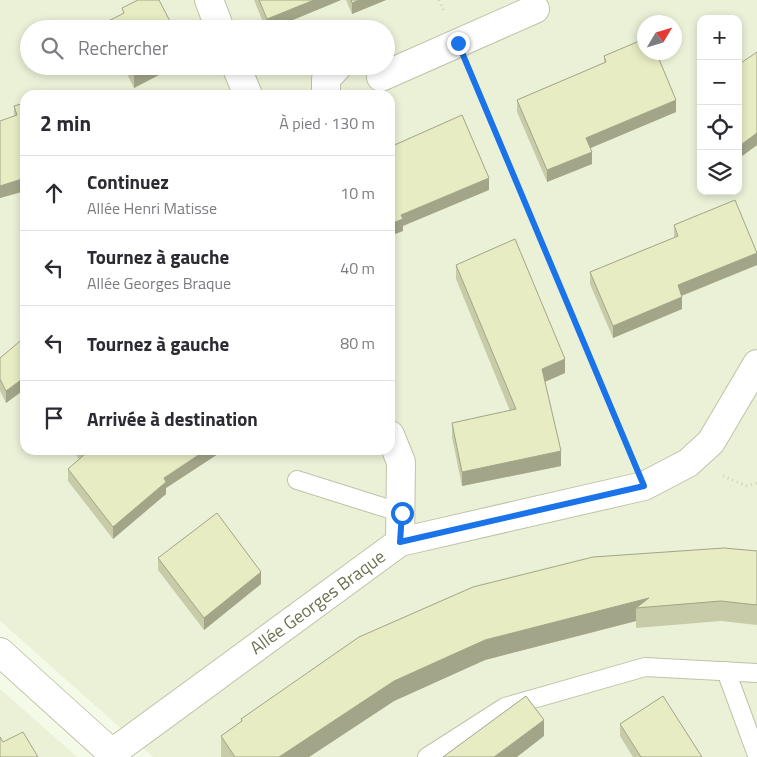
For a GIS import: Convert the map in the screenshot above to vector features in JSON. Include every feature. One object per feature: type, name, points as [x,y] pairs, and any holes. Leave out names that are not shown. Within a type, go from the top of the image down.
[{"type":"street","points":[[209,0],[217,20]]},
{"type":"street","points":[[395,71],[536,9]]},
{"type":"street","points":[[240,75],[246,90]]},
{"type":"street","points":[[326,90],[326,79],[330,75]]},
{"type":"street","name":"Allée Georges Braque","points":[[114,755],[400,542],[644,486],[688,463],[711,442],[757,364]]},
{"type":"street","points":[[395,447],[401,462],[402,513],[400,542]]},
{"type":"street","points":[[0,652],[114,755]]},
{"type":"lane","points":[[297,480],[402,513]]},
{"type":"lane","points":[[427,757],[505,707],[636,669],[645,667],[757,673]]},
{"type":"lane","points":[[726,671],[757,755]]},
{"type":"path","points":[[439,0],[644,486]]},
{"type":"shaded area","points":[[0,0],[757,0],[757,757],[153,757],[0,621]]},
{"type":"shaded area","points":[[0,689],[77,757],[0,757]]},
{"type":"building","points":[[138,0],[159,0],[169,20],[110,20],[124,13],[122,8]]},
{"type":"building","points":[[259,0],[314,0],[267,19]]},
{"type":"building","points":[[637,42],[637,60],[659,60],[676,100],[586,138],[592,152],[547,170],[517,100],[606,62],[604,56]]},
{"type":"building","points":[[757,52],[757,133],[742,144],[742,105],[742,62]]},
{"type":"building","points":[[20,104],[20,180],[0,186],[0,121],[17,115],[14,106]]},
{"type":"building","points":[[462,115],[489,178],[401,215],[403,219],[395,222],[395,145]]},
{"type":"building","points":[[735,200],[757,253],[678,285],[682,297],[613,326],[590,272],[678,236],[674,225]]},
{"type":"building","points":[[515,239],[565,359],[542,369],[561,451],[462,472],[452,423],[516,409],[456,265]]},
{"type":"building","points":[[20,341],[20,381],[6,391],[0,379],[0,358]]},
{"type":"building","points":[[84,455],[198,455],[164,478],[166,482],[113,527],[68,469]]},
{"type":"building","points":[[217,513],[261,572],[204,618],[158,558]]},
{"type":"building","points":[[724,548],[757,551],[757,605],[721,601],[636,608],[649,598],[485,640],[394,681],[279,757],[235,757],[221,736],[242,721],[241,719],[359,637],[473,587],[593,557]]},
{"type":"building","points":[[526,696],[544,720],[494,757],[443,757]]},
{"type":"building","points":[[663,696],[702,757],[641,757],[620,724]]},
{"type":"building","points":[[23,732],[38,757],[0,757],[0,737],[3,742]]},
{"type":"route","points":[[402,513],[400,542],[644,486],[458,43]]}]
